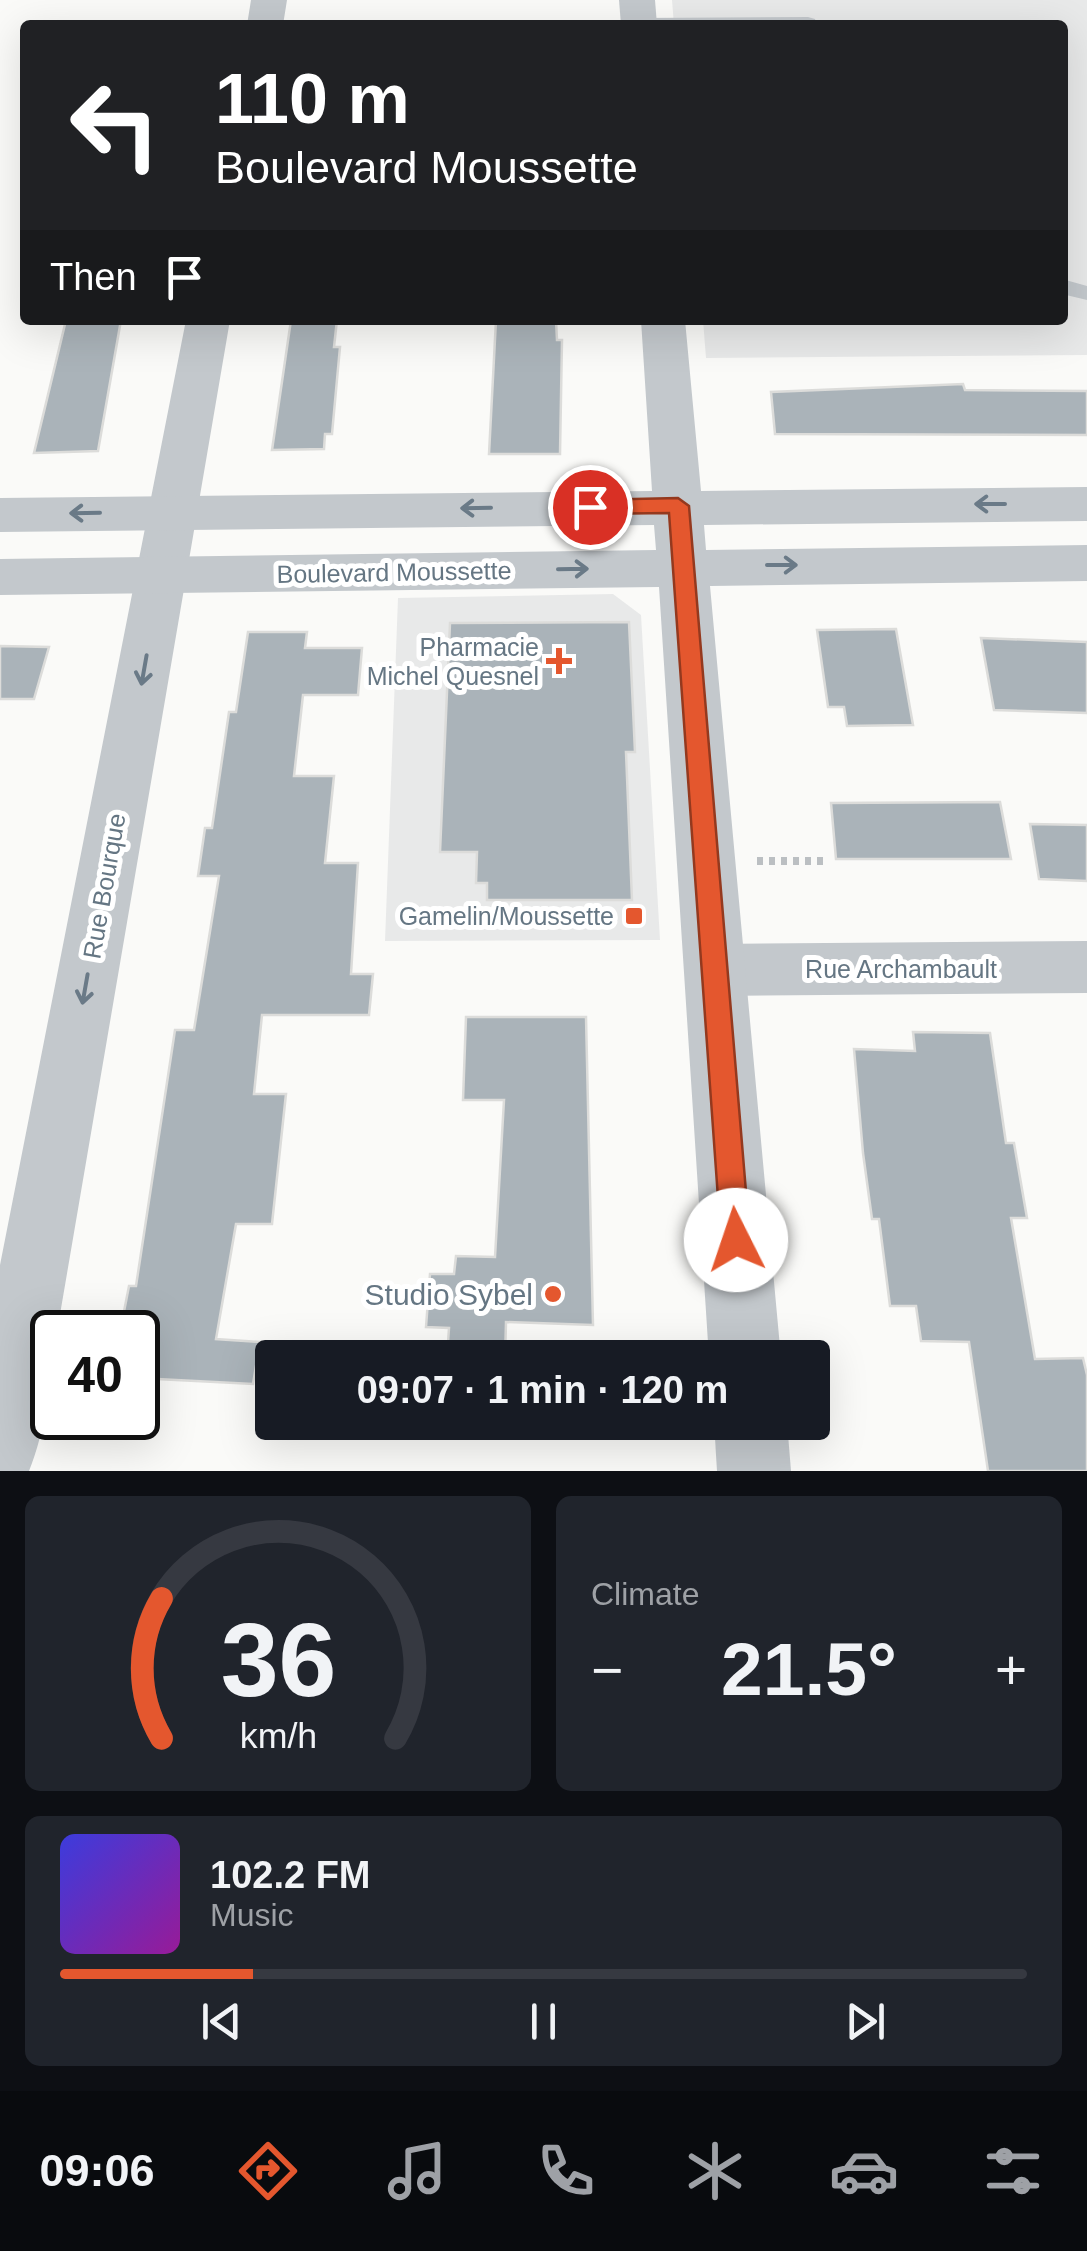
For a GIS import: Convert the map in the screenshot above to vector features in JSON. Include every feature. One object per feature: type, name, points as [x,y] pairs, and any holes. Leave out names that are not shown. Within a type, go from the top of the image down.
[{"type":"street","name":"Rue Bourque","points":[[0,1452],[207,325]]},
{"type":"street","points":[[663,325],[744,1340]]},
{"type":"street","points":[[0,515],[1087,504]]},
{"type":"street","name":"Boulevard Moussette","points":[[0,577],[1087,563]]},
{"type":"street","name":"Rue Archambault","points":[[714,970],[1087,967]]},
{"type":"street","points":[[751,1440],[754,1471]]},
{"type":"lane","points":[[638,16],[735,20]]},
{"type":"path","points":[[744,861],[826,861]]},
{"type":"shaded area","points":[[672,0],[1087,0],[1087,355],[706,358],[703,325],[1068,325],[1068,20],[674,20]]},
{"type":"shaded area","points":[[613,594],[641,615],[660,940],[385,941],[398,598]]},
{"type":"building","points":[[65,325],[120,325],[98,451],[34,453]]},
{"type":"building","points":[[290,325],[336,325],[334,347],[340,347],[332,434],[325,434],[324,449],[272,450]]},
{"type":"building","points":[[496,325],[556,325],[557,340],[562,340],[560,454],[489,454]]},
{"type":"building","points":[[963,384],[965,390],[1087,391],[1087,435],[775,434],[771,392]]},
{"type":"building","points":[[629,622],[635,752],[626,752],[632,900],[487,900],[487,883],[476,883],[477,852],[440,852],[450,623]]},
{"type":"building","points":[[896,629],[913,725],[847,726],[844,707],[828,707],[817,630]]},
{"type":"building","points":[[248,632],[307,632],[305,648],[362,648],[358,695],[303,695],[294,776],[334,776],[325,863],[358,863],[351,974],[373,974],[369,1015],[262,1015],[254,1094],[286,1094],[272,1224],[236,1224],[216,1339],[255,1342],[253,1384],[160,1379],[160,1310],[124,1310],[129,1286],[136,1286],[175,1030],[194,1030],[219,876],[198,876],[205,828],[212,828],[229,712],[236,712]]},
{"type":"building","points":[[981,638],[1087,642],[1087,713],[994,710]]},
{"type":"building","points":[[0,646],[49,647],[34,699],[0,699]]},
{"type":"building","points":[[1000,802],[1011,859],[836,859],[831,803]]},
{"type":"building","points":[[1030,824],[1087,825],[1087,881],[1039,879]]},
{"type":"building","points":[[466,1017],[586,1017],[593,1325],[506,1322],[506,1340],[448,1340],[449,1328],[426,1327],[430,1274],[454,1274],[456,1256],[495,1257],[504,1100],[463,1100]]},
{"type":"building","points":[[913,1032],[990,1033],[1006,1143],[1014,1143],[1027,1218],[1011,1218],[1035,1359],[1083,1358],[1087,1375],[1087,1471],[988,1471],[969,1342],[921,1341],[916,1306],[890,1306],[879,1219],[872,1219],[854,1049],[915,1051]]},
{"type":"place","name":"Pharmacie Michel Quesnel","points":[[559,661]]},
{"type":"place","name":"Gamelin/Moussette","points":[[634,916]]},
{"type":"place","name":"Studio Sybel","points":[[553,1294]]},
{"type":"route","points":[[590,507],[678,506],[736,1240]]}]
